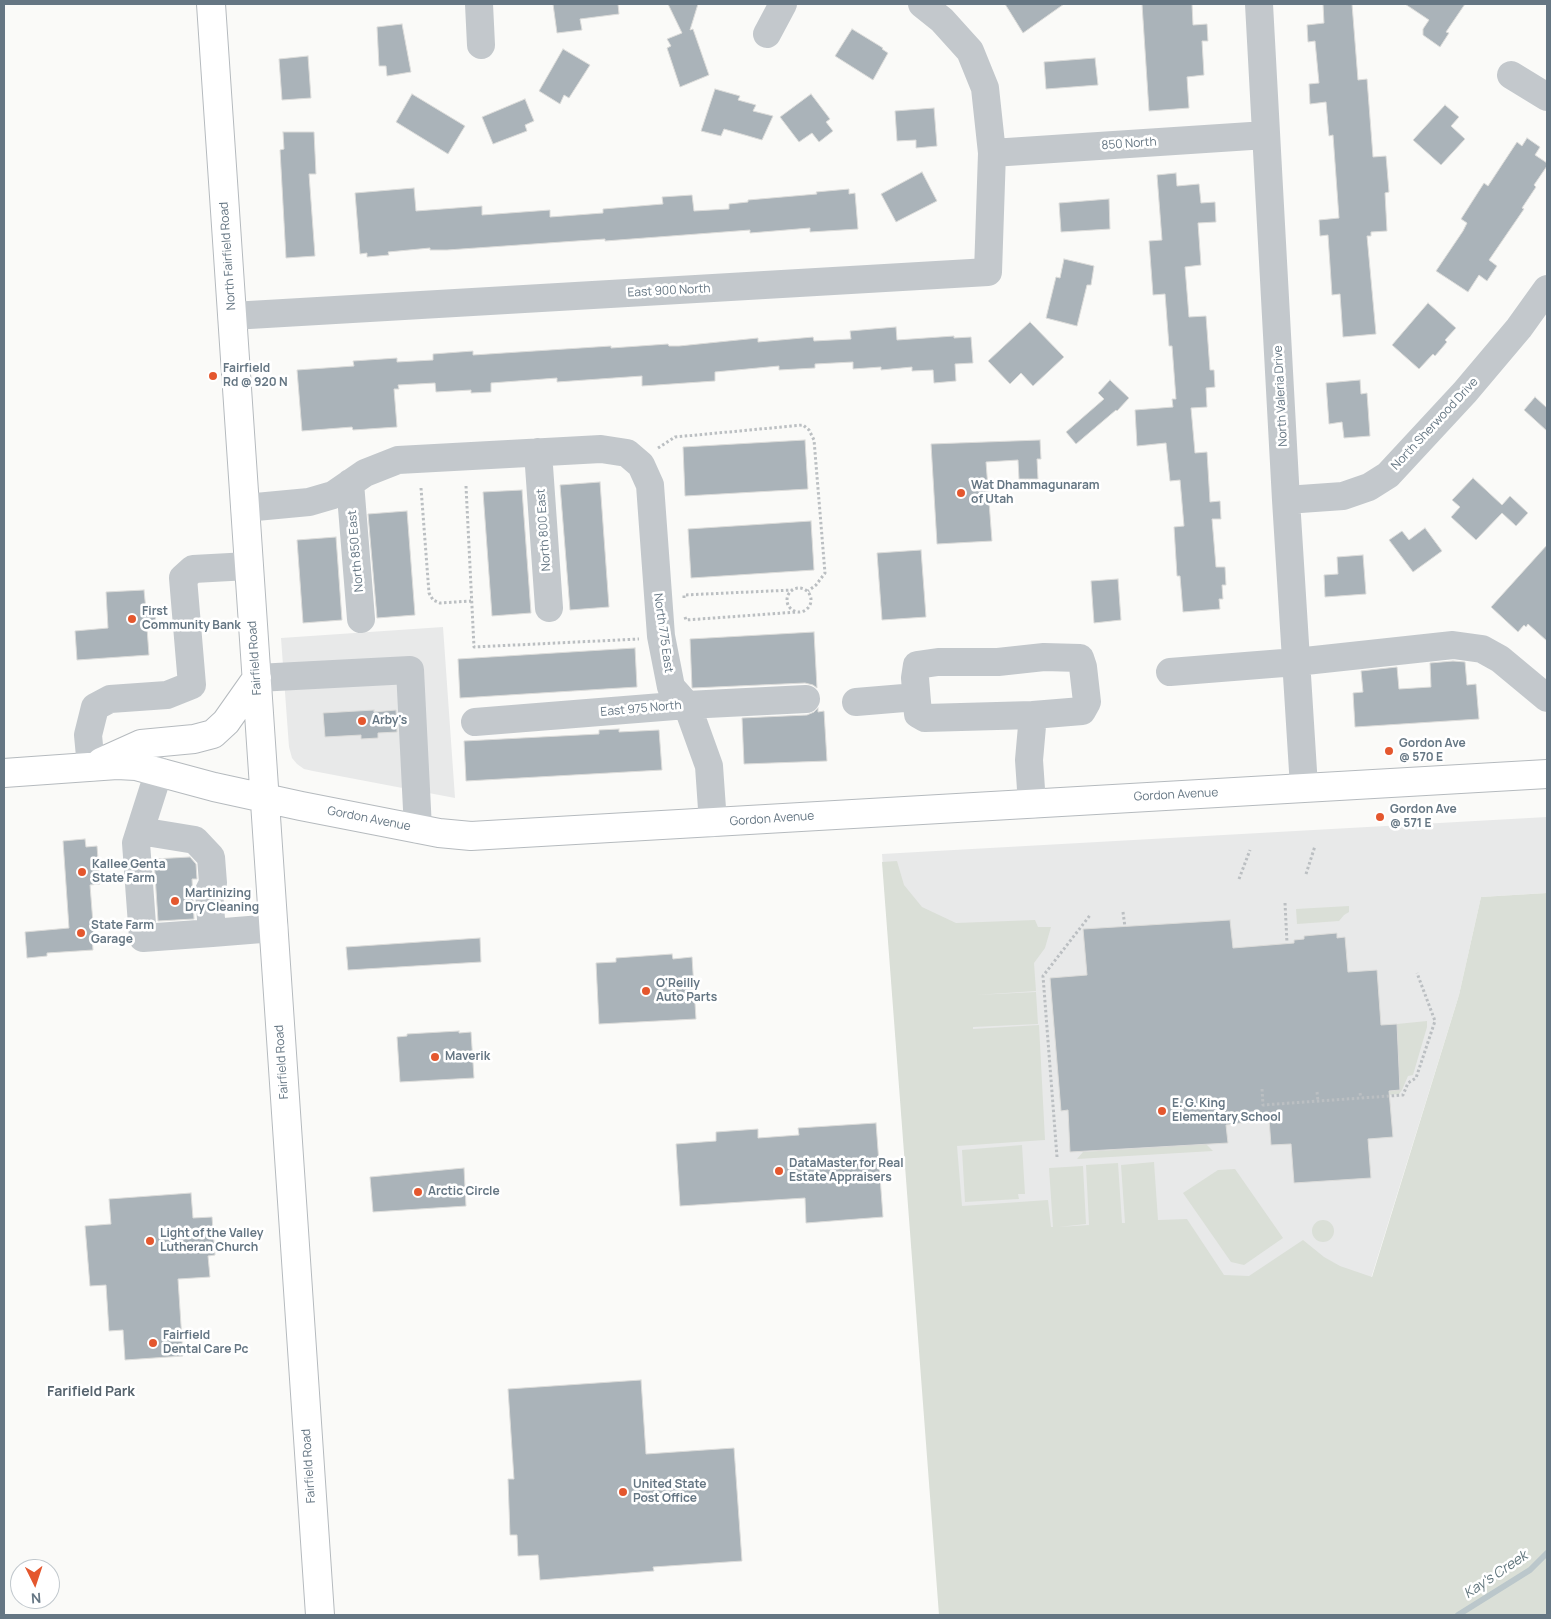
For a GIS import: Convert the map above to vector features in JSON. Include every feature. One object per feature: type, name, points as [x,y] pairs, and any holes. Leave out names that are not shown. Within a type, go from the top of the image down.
[{"type":"main road","name":"North Fairfield Road","points":[[211,4],[245,508]]},
{"type":"main road","name":"Fairfield Road","points":[[245,508],[320,1615]]},
{"type":"main road","points":[[91,767],[141,744],[194,739],[213,734],[226,722],[256,678]]},
{"type":"main road","name":"Gordon Avenue","points":[[4,773],[128,765],[159,771],[214,787],[418,829],[456,835],[491,836],[1547,774]]},
{"type":"street","points":[[480,4],[481,45]]},
{"type":"street","points":[[767,34],[782,4]]},
{"type":"street","points":[[922,4],[942,20],[970,51],[985,88],[992,153]]},
{"type":"street","name":"North Valeria Drive","points":[[1259,4],[1304,788]]},
{"type":"street","points":[[1512,75],[1547,97]]},
{"type":"street","name":"850 North","points":[[992,153],[1266,135]]},
{"type":"street","name":"East 900 North","points":[[232,316],[988,272],[992,153]]},
{"type":"street","name":"North Sherwood Drive","points":[[1286,500],[1343,496],[1369,488],[1388,475],[1484,371],[1532,311],[1547,289]]},
{"type":"street","points":[[245,508],[309,502],[333,494],[365,473],[398,460],[601,449],[648,458]]},
{"type":"street","name":"North 800 East","points":[[538,452],[550,608]]},
{"type":"street","name":"North 775 East","points":[[648,458],[661,636],[671,687],[687,705],[709,766],[713,823]]},
{"type":"street","name":"North 850 East","points":[[350,482],[361,618]]},
{"type":"street","points":[[91,767],[88,735],[95,707],[110,700],[167,695],[192,685],[183,578],[193,569],[249,566]]},
{"type":"street","points":[[1170,672],[1296,662],[1453,645],[1482,649],[1500,659],[1547,698]]},
{"type":"street","points":[[1044,657],[1080,658],[1083,667],[1087,702],[1082,711],[1033,715],[926,718],[918,714],[915,678],[916,665],[938,662],[998,662],[1044,657]]},
{"type":"street","points":[[256,678],[410,670],[418,829]]},
{"type":"street","points":[[856,702],[916,697]]},
{"type":"street","name":"East 975 North","points":[[476,722],[687,705],[806,699]]},
{"type":"street","points":[[1032,804],[1029,760],[1033,715]]},
{"type":"street","points":[[159,771],[136,843],[143,938],[274,928]]},
{"type":"street","points":[[140,831],[195,840],[211,857],[213,883],[209,891],[212,933]]},
{"type":"path","points":[[648,458],[675,437],[803,425],[809,430],[814,440],[825,572],[816,585],[808,591]]},
{"type":"path","points":[[466,486],[474,647],[641,639]]},
{"type":"path","points":[[422,488],[429,593],[433,600],[440,603],[471,602]]},
{"type":"path","points":[[684,603],[684,595],[792,590],[800,588],[808,591],[812,598],[810,606],[805,612],[686,620],[685,611]]},
{"type":"path","points":[[792,590],[787,597],[788,605],[797,612]]},
{"type":"path","points":[[1306,874],[1315,846]]},
{"type":"path","points":[[1239,879],[1250,850]]},
{"type":"path","points":[[1285,903],[1287,943]]},
{"type":"path","points":[[1123,912],[1125,927]]},
{"type":"path","points":[[1056,1157],[1042,976],[1091,914]]},
{"type":"path","points":[[1262,1089],[1263,1105],[1403,1095],[1408,1083],[1416,1078],[1435,1021],[1417,973]]},
{"type":"path","points":[[1318,1092],[1318,1101]]},
{"type":"path","points":[[1360,1093],[1361,1098]]},
{"type":"shaded area","points":[[443,627],[455,798],[313,771],[304,769],[297,764],[292,758],[289,747],[281,638]]},
{"type":"shaded area","name":"E. G. King Elementary School","points":[[1547,817],[1547,893],[1481,897],[1459,995],[1355,1330],[937,1577],[882,854]]},
{"type":"shaded area","points":[[897,861],[904,885],[922,907],[956,923],[1035,920],[1038,927],[1051,927],[1045,948],[1034,963],[1036,991],[976,995],[1036,992],[1038,1024],[973,1027],[973,1029],[1039,1025],[1045,1140],[957,1146],[962,1206],[1048,1200],[1051,1227],[1053,1227],[1049,1168],[1083,1166],[1086,1224],[1058,1227],[1089,1225],[1086,1165],[1118,1163],[1122,1223],[1125,1223],[1121,1165],[1154,1162],[1158,1220],[1187,1219],[1224,1275],[1249,1276],[1303,1240],[1324,1257],[1340,1266],[1372,1277],[1459,995],[1481,897],[1547,893],[1547,1615],[939,1615],[882,862]]},
{"type":"shaded area","points":[[1349,906],[1349,912],[1339,921],[1297,924],[1296,909]]},
{"type":"shaded area","points":[[1427,1021],[1427,1027],[1413,1075],[1408,1076],[1399,1094],[1365,1097],[1365,1093],[1400,1090],[1397,1024]]},
{"type":"shaded area","points":[[1206,1144],[1213,1151],[1077,1159],[1083,1152]]},
{"type":"shaded area","points":[[1022,1145],[1025,1194],[1018,1194],[1019,1199],[965,1202],[962,1150]]},
{"type":"shaded area","points":[[1235,1169],[1283,1238],[1244,1265],[1231,1262],[1183,1193],[1218,1170]]},
{"type":"shaded area","points":[[1323,1220],[1331,1223],[1334,1231],[1331,1239],[1323,1242],[1315,1239],[1312,1231],[1315,1223]]},
{"type":"building","points":[[553,4],[618,4],[619,14],[580,19],[582,30],[557,33]]},
{"type":"building","points":[[668,4],[698,4],[690,30],[693,29],[709,75],[680,87],[667,48],[671,46],[667,39],[682,33]]},
{"type":"building","points":[[1005,4],[1064,4],[1023,33]]},
{"type":"building","points":[[1142,4],[1192,4],[1193,25],[1207,24],[1208,41],[1202,41],[1204,75],[1187,77],[1189,108],[1149,111]]},
{"type":"building","points":[[1323,4],[1352,4],[1358,80],[1367,79],[1373,157],[1386,156],[1389,192],[1385,193],[1387,231],[1371,232],[1371,236],[1367,236],[1376,334],[1343,337],[1340,294],[1332,295],[1328,235],[1320,236],[1319,220],[1339,218],[1333,135],[1329,136],[1326,102],[1310,104],[1309,84],[1319,83],[1315,41],[1308,42],[1307,25],[1324,23]]},
{"type":"building","points":[[1405,4],[1465,4],[1446,32],[1449,33],[1440,47],[1423,35],[1423,29],[1429,20]]},
{"type":"building","points":[[402,24],[411,72],[387,76],[386,66],[379,66],[377,27]]},
{"type":"building","points":[[852,29],[888,53],[873,80],[835,56]]},
{"type":"building","points":[[563,49],[590,65],[569,98],[564,95],[560,104],[539,91]]},
{"type":"building","points":[[308,56],[311,98],[282,100],[279,59]]},
{"type":"building","points":[[1095,58],[1098,85],[1046,89],[1044,62]]},
{"type":"building","points":[[715,89],[740,96],[738,100],[756,105],[753,111],[773,116],[762,140],[724,129],[721,136],[701,131]]},
{"type":"building","points":[[412,94],[465,126],[448,154],[396,122]]},
{"type":"building","points":[[811,94],[830,119],[826,122],[833,131],[819,142],[812,133],[799,142],[780,117]]},
{"type":"building","points":[[525,99],[534,121],[525,125],[527,131],[493,144],[482,117]]},
{"type":"building","points":[[1445,105],[1459,117],[1451,126],[1465,139],[1441,165],[1413,140]]},
{"type":"building","points":[[934,108],[937,146],[916,148],[916,140],[897,141],[895,111]]},
{"type":"building","points":[[283,132],[314,132],[316,174],[309,174],[315,256],[286,258],[280,150],[284,149]]},
{"type":"building","points":[[1527,138],[1540,147],[1535,155],[1547,163],[1547,166],[1534,185],[1536,187],[1522,208],[1524,209],[1489,260],[1497,266],[1487,281],[1479,275],[1468,292],[1436,271],[1463,231],[1467,223],[1461,219],[1484,183],[1488,186],[1517,142],[1522,146]]},
{"type":"building","points":[[922,172],[937,201],[896,222],[881,194]]},
{"type":"building","points":[[1176,173],[1177,186],[1199,184],[1201,203],[1215,202],[1216,222],[1198,223],[1201,265],[1185,267],[1189,317],[1206,316],[1210,370],[1214,370],[1215,387],[1206,388],[1207,407],[1191,408],[1195,453],[1207,452],[1210,502],[1220,501],[1221,519],[1212,519],[1216,567],[1225,567],[1226,585],[1222,585],[1223,599],[1219,599],[1220,609],[1183,612],[1180,576],[1177,576],[1174,527],[1184,526],[1180,480],[1170,481],[1166,443],[1137,446],[1135,410],[1173,407],[1172,399],[1176,399],[1172,346],[1169,346],[1165,294],[1153,295],[1149,241],[1162,240],[1157,175]]},
{"type":"building","points":[[414,188],[416,211],[482,206],[482,215],[550,210],[550,217],[603,213],[603,209],[663,204],[662,197],[692,195],[694,211],[729,209],[729,204],[748,202],[748,200],[817,194],[816,192],[849,189],[849,194],[855,193],[858,229],[810,232],[810,228],[750,233],[750,230],[447,250],[430,250],[430,248],[388,252],[389,255],[367,257],[367,253],[360,254],[355,193]]},
{"type":"building","points":[[1109,199],[1110,229],[1061,232],[1059,203]]},
{"type":"building","points":[[1064,259],[1094,266],[1091,285],[1087,285],[1077,326],[1046,318],[1056,277],[1060,278]]},
{"type":"building","points":[[1428,303],[1456,328],[1445,340],[1447,342],[1435,356],[1433,354],[1419,369],[1392,345]]},
{"type":"building","points":[[1030,322],[1064,357],[1033,386],[1021,373],[1010,384],[988,361]]},
{"type":"building","points":[[896,327],[897,340],[954,336],[954,338],[971,337],[973,363],[955,364],[956,381],[934,383],[933,370],[912,371],[912,367],[881,370],[881,367],[853,369],[853,362],[815,364],[815,368],[779,370],[779,366],[715,372],[715,381],[642,386],[642,376],[557,382],[557,378],[491,383],[491,392],[471,393],[471,390],[436,392],[435,383],[398,385],[399,389],[394,389],[397,427],[353,430],[352,427],[302,431],[297,370],[354,366],[353,361],[397,358],[397,362],[433,360],[433,354],[473,351],[473,355],[611,346],[611,348],[668,344],[669,346],[679,346],[758,338],[758,342],[813,337],[814,341],[851,339],[850,331]]},
{"type":"building","points":[[1110,380],[1129,398],[1117,411],[1076,444],[1066,432],[1104,399],[1098,393]]},
{"type":"building","points":[[1360,380],[1361,394],[1367,393],[1370,436],[1344,438],[1342,422],[1329,424],[1326,383]]},
{"type":"building","points":[[1535,397],[1547,408],[1547,431],[1524,410]]},
{"type":"building","points":[[805,440],[808,489],[685,496],[683,447]]},
{"type":"building","name":"Wat Dhammagunaram of Utah","points":[[1040,440],[1041,459],[1037,459],[1038,479],[1019,479],[1018,460],[986,462],[992,541],[937,544],[931,444]]},
{"type":"building","points":[[1473,478],[1502,505],[1510,496],[1528,513],[1516,526],[1502,513],[1476,540],[1451,517],[1460,507],[1452,500]]},
{"type":"building","points":[[600,482],[609,607],[570,610],[560,485]]},
{"type":"building","points":[[522,490],[531,613],[492,616],[483,492]]},
{"type":"building","points":[[407,511],[415,615],[377,618],[368,514]]},
{"type":"building","points":[[811,521],[814,570],[691,578],[688,529]]},
{"type":"building","points":[[1425,528],[1442,551],[1413,572],[1389,540],[1402,531],[1409,540]]},
{"type":"building","points":[[336,537],[342,620],[303,623],[297,540]]},
{"type":"building","points":[[1547,545],[1547,641],[1528,624],[1526,627],[1524,625],[1518,632],[1491,607]]},
{"type":"building","points":[[921,550],[926,617],[882,620],[877,553]]},
{"type":"building","points":[[1363,555],[1366,594],[1325,597],[1324,575],[1338,574],[1337,557]]},
{"type":"building","points":[[1118,579],[1121,620],[1094,623],[1091,581]]},
{"type":"building","name":"First Community Bank","points":[[144,590],[146,610],[155,610],[156,627],[147,628],[149,655],[77,660],[75,631],[108,628],[106,592]]},
{"type":"building","points":[[814,632],[817,688],[805,683],[692,688],[690,639]]},
{"type":"building","points":[[635,648],[637,687],[460,698],[458,659]]},
{"type":"building","points":[[1465,662],[1467,685],[1476,684],[1479,719],[1355,727],[1353,693],[1363,692],[1361,671],[1397,667],[1399,689],[1431,687],[1430,663]]},
{"type":"building","points":[[818,708],[818,712],[824,711],[827,761],[744,764],[742,718],[807,715]]},
{"type":"building","name":"Arby's","points":[[374,710],[374,712],[396,710],[397,732],[378,733],[378,738],[361,739],[361,735],[325,737],[323,713]]},
{"type":"building","points":[[619,729],[619,732],[659,730],[662,770],[466,781],[464,741],[599,734],[599,730]]},
{"type":"building","points":[[85,839],[86,847],[97,846],[100,884],[90,885],[94,936],[92,936],[93,950],[47,953],[47,956],[27,958],[25,932],[69,928],[63,841]]},
{"type":"building","name":"Martinizing Dry Cleaning","points":[[190,857],[196,864],[197,879],[192,879],[194,919],[158,921],[154,859]]},
{"type":"building","points":[[1230,920],[1233,948],[1294,943],[1294,940],[1304,939],[1304,936],[1337,933],[1337,938],[1345,937],[1348,972],[1377,970],[1381,1025],[1397,1024],[1400,1090],[1389,1091],[1393,1137],[1368,1139],[1371,1178],[1294,1183],[1291,1144],[1271,1145],[1269,1119],[1226,1125],[1228,1143],[1070,1152],[1068,1110],[1061,1111],[1050,978],[1087,975],[1083,929]]},
{"type":"building","points":[[480,938],[481,962],[348,970],[346,947]]},
{"type":"building","name":"O'Reilly Auto Parts","points":[[672,954],[673,959],[692,957],[696,1019],[599,1024],[596,963],[616,962],[616,958]]},
{"type":"building","name":"Maverik","points":[[459,1031],[459,1033],[471,1032],[474,1078],[400,1082],[397,1037],[407,1036],[407,1034]]},
{"type":"building","name":"DataMaster for Real Estate Appraisers","points":[[876,1123],[883,1217],[806,1223],[805,1198],[680,1206],[676,1144],[716,1141],[716,1132],[758,1129],[758,1138],[799,1135],[798,1128]]},
{"type":"building","name":"Arctic Circle","points":[[464,1168],[466,1206],[373,1212],[370,1177]]},
{"type":"building","name":"Light of the Valley Lutheran Church","points":[[191,1193],[193,1218],[212,1217],[215,1255],[208,1256],[210,1277],[178,1279],[183,1356],[125,1360],[123,1330],[109,1331],[106,1285],[90,1286],[85,1226],[111,1224],[109,1199]]},
{"type":"building","name":"United State Post Office","points":[[641,1380],[646,1454],[734,1448],[742,1561],[653,1567],[654,1571],[540,1580],[538,1555],[518,1556],[517,1535],[510,1535],[508,1479],[514,1479],[508,1389]]},
{"type":"waterway","name":"Kay's Creek","points":[[1458,1615],[1530,1570],[1547,1553]]},
{"type":"place","name":"Fairfield Rd @ 920 N","points":[[213,376]]},
{"type":"place","name":"Wat Dhammagunaram of Utah","points":[[961,493]]},
{"type":"place","name":"First Community Bank","points":[[132,619]]},
{"type":"place","name":"Arby's","points":[[362,721]]},
{"type":"place","name":"Gordon Ave @ 570 E","points":[[1389,751]]},
{"type":"place","name":"Gordon Ave @ 571 E","points":[[1380,817]]},
{"type":"place","name":"Kallee Genta State Farm","points":[[82,872]]},
{"type":"place","name":"Martinizing Dry Cleaning","points":[[175,901]]},
{"type":"place","name":"State Farm Garage","points":[[81,933]]},
{"type":"place","name":"O'Reilly Auto Parts","points":[[646,991]]},
{"type":"place","name":"Maverik","points":[[435,1057]]},
{"type":"place","name":"E. G. King Elementary School","points":[[1162,1111]]},
{"type":"place","name":"DataMaster for Real Estate Appraisers","points":[[779,1171]]},
{"type":"place","name":"Arctic Circle","points":[[418,1192]]},
{"type":"place","name":"Light of the Valley Lutheran Church","points":[[150,1241]]},
{"type":"place","name":"Fairfield Dental Care Pc","points":[[153,1343]]},
{"type":"place","name":"United State Post Office","points":[[623,1492]]},
{"type":"district","name":"Farifield Park","points":[[91,1392]]}]
